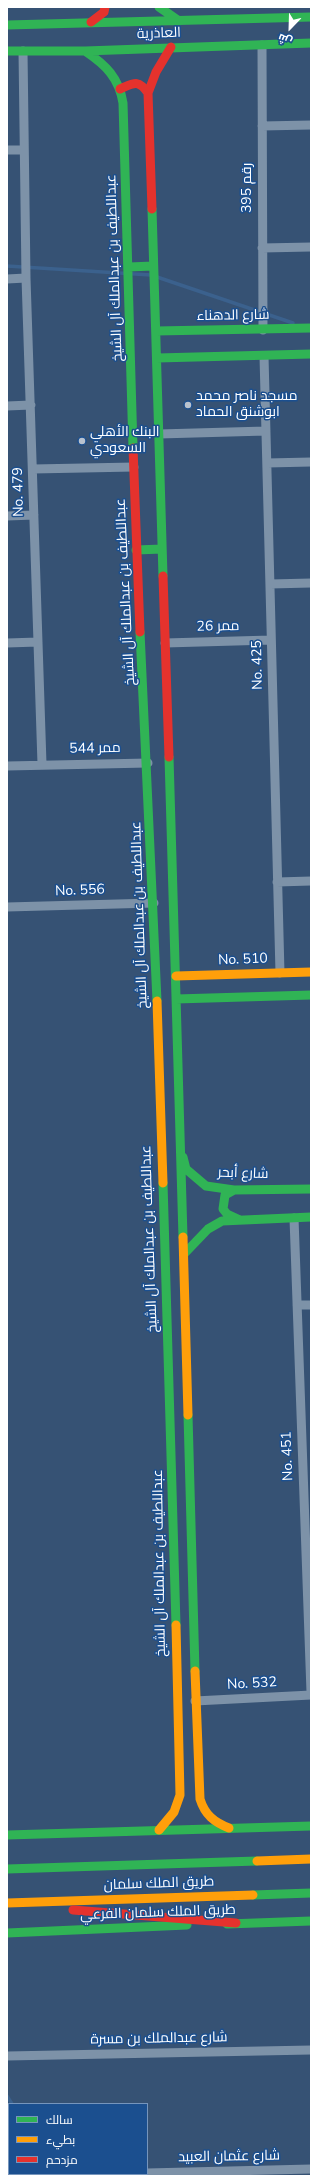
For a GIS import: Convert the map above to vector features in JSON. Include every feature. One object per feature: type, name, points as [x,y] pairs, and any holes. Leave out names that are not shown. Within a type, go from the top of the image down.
[{"type":"main road","points":[[91,22],[104,12],[105,7]]},
{"type":"main road","points":[[160,7],[179,21]]},
{"type":"main road","name":"العاذرية","points":[[7,25],[311,17]]},
{"type":"main road","name":"العاذرية","points":[[7,51],[85,51],[311,43]]},
{"type":"main road","points":[[172,47],[156,72],[148,92],[176,976],[179,1140],[185,1253],[195,1701],[198,1791],[200,1804],[212,1822],[229,1828]]},
{"type":"main road","name":"عبداللطيف بن عبدالملك آل الشيخ","points":[[85,51],[101,62],[116,77],[120,89],[126,153],[136,550],[154,903],[171,1440],[180,1794]]},
{"type":"main road","points":[[120,89],[135,83],[142,85],[148,92]]},
{"type":"main road","points":[[129,267],[153,266]]},
{"type":"main road","name":"شارع الدهناء","points":[[156,330],[263,330],[311,328]]},
{"type":"main road","points":[[176,330],[166,341],[164,346],[168,352],[179,358]]},
{"type":"main road","points":[[157,358],[311,354]]},
{"type":"main road","points":[[136,550],[162,549]]},
{"type":"main road","name":"No. 510","points":[[176,976],[311,972]]},
{"type":"main road","points":[[196,976],[185,984],[184,989],[185,993],[197,998]]},
{"type":"main road","points":[[176,998],[311,995]]},
{"type":"main road","name":"شارع أبحر","points":[[179,1140],[186,1169],[206,1186],[234,1190],[311,1189]]},
{"type":"main road","points":[[234,1190],[225,1195],[222,1203],[223,1210],[227,1214],[240,1220]]},
{"type":"main road","points":[[185,1253],[208,1228],[222,1221],[311,1217]]},
{"type":"main road","points":[[159,1830],[174,1812],[180,1794],[186,1797],[193,1796],[198,1791]]},
{"type":"main road","points":[[7,1835],[311,1826]]},
{"type":"main road","name":"طريق الملك سلمان","points":[[7,1869],[311,1859]]},
{"type":"main road","name":"طريق الملك سلمان","points":[[7,1904],[311,1893]]},
{"type":"main road","points":[[7,1904],[236,1923]]},
{"type":"main road","name":"طريق الملك سلمان الفرعي","points":[[7,1933],[311,1921]]},
{"type":"street","name":"رقم 395","points":[[262,45],[263,330]]},
{"type":"street","name":"No. 479","points":[[23,51],[26,278],[42,764]]},
{"type":"street","points":[[262,126],[311,125]]},
{"type":"street","points":[[7,150],[24,150]]},
{"type":"street","points":[[262,248],[311,247]]},
{"type":"street","points":[[7,279],[26,278]]},
{"type":"street","name":"No. 425","points":[[264,356],[280,973]]},
{"type":"street","points":[[7,406],[31,405]]},
{"type":"street","points":[[158,434],[266,431]]},
{"type":"street","points":[[267,463],[311,462]]},
{"type":"street","points":[[33,470],[134,467]]},
{"type":"street","points":[[7,516],[34,515]]},
{"type":"street","points":[[270,584],[311,583]]},
{"type":"street","name":"ممر 26","points":[[165,642],[271,640]]},
{"type":"street","points":[[7,643],[38,642]]},
{"type":"street","name":"ممر 544","points":[[7,766],[42,764],[148,763]]},
{"type":"street","points":[[277,882],[311,881]]},
{"type":"street","name":"No. 556","points":[[7,907],[154,903]]},
{"type":"street","name":"No. 451","points":[[294,1218],[307,1493],[311,1694]]},
{"type":"street","points":[[297,1305],[311,1305]]},
{"type":"street","name":"No. 532","points":[[195,1701],[311,1694]]},
{"type":"street","name":"شارع عبدالملك بن مسرة","points":[[7,2056],[311,2050]]},
{"type":"street","name":"شارع عثمان العبيد","points":[[148,2173],[311,2169]]},
{"type":"waterway","points":[[7,266],[151,275]]},
{"type":"waterway","points":[[157,277],[293,323]]},
{"type":"waterway","points":[[7,2096],[11,2103]]},
{"type":"traffic: fast","points":[[159,7],[179,21]]},
{"type":"traffic: fast","points":[[7,25],[311,17]]},
{"type":"traffic: fast","points":[[7,51],[85,51],[311,43]]},
{"type":"traffic: fast","points":[[85,51],[105,67],[115,79],[123,103],[133,448]]},
{"type":"traffic: fast","points":[[152,209],[163,576]]},
{"type":"traffic: fast","points":[[129,267],[153,266]]},
{"type":"traffic: fast","points":[[156,331],[311,328]]},
{"type":"traffic: fast","points":[[157,358],[311,354]]},
{"type":"traffic: fast","points":[[136,550],[162,549]]},
{"type":"traffic: fast","points":[[140,632],[157,1001]]},
{"type":"traffic: fast","points":[[169,757],[183,1237]]},
{"type":"traffic: fast","points":[[176,999],[311,995]]},
{"type":"traffic: fast","points":[[183,1157],[186,1169],[206,1186],[234,1190],[311,1189]]},
{"type":"traffic: fast","points":[[163,1183],[176,1625]]},
{"type":"traffic: fast","points":[[234,1190],[225,1195],[223,1209],[227,1214],[240,1220]]},
{"type":"traffic: fast","points":[[185,1253],[208,1229],[222,1221],[311,1217]]},
{"type":"traffic: fast","points":[[188,1415],[195,1671]]},
{"type":"traffic: fast","points":[[7,1835],[311,1826]]},
{"type":"traffic: fast","points":[[7,1869],[257,1861]]},
{"type":"traffic: fast","points":[[253,1895],[311,1893]]},
{"type":"traffic: fast","points":[[227,1924],[311,1921]]},
{"type":"traffic: fast","points":[[7,1933],[187,1925]]},
{"type":"traffic: slow","points":[[176,976],[311,972]]},
{"type":"traffic: slow","points":[[157,1001],[163,1183]]},
{"type":"traffic: slow","points":[[183,1237],[188,1415]]},
{"type":"traffic: slow","points":[[159,1830],[174,1812],[180,1795],[176,1625]]},
{"type":"traffic: slow","points":[[195,1671],[200,1799],[207,1814],[229,1828]]},
{"type":"traffic: slow","points":[[257,1861],[311,1859]]},
{"type":"traffic: slow","points":[[7,1903],[253,1895]]},
{"type":"traffic: jam","points":[[91,22],[104,12],[105,7]]},
{"type":"traffic: jam","points":[[152,209],[148,93],[156,72],[171,47]]},
{"type":"traffic: jam","points":[[120,89],[132,84],[138,84],[148,93]]},
{"type":"traffic: jam","points":[[133,448],[140,632]]},
{"type":"traffic: jam","points":[[163,576],[169,757]]},
{"type":"traffic: jam","points":[[73,1910],[236,1923]]},
{"type":"place","name":"مسجد ناصر محمد ابوشنق الحماد","points":[[188,405]]},
{"type":"place","name":"البنك الأهلي السعودي","points":[[82,441]]}]
